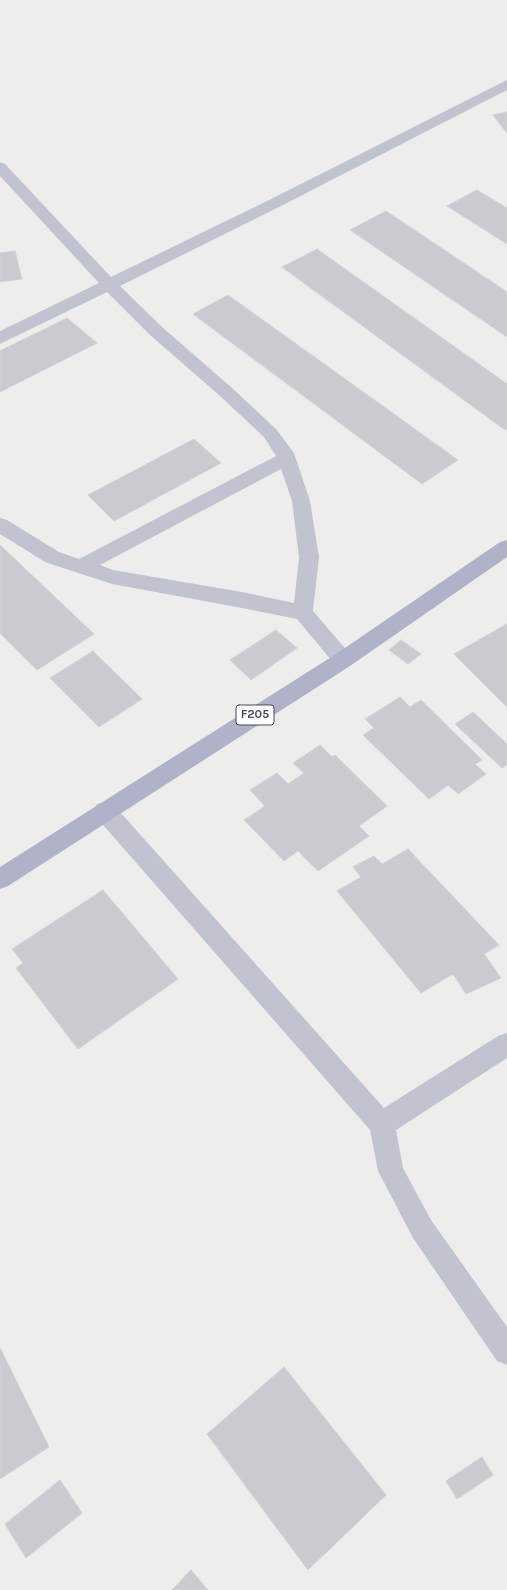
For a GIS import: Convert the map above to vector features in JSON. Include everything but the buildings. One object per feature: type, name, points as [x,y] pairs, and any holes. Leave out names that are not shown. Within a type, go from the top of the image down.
[{"type":"main road","name":"F205","points":[[0,879],[342,660],[507,547]]},
{"type":"street","points":[[0,338],[275,203],[507,84]]},
{"type":"street","points":[[0,167],[109,284],[156,331],[225,391],[270,433],[287,458],[301,501],[309,557],[303,613]]},
{"type":"street","points":[[80,567],[287,458]]},
{"type":"street","points":[[0,525],[52,557],[112,577],[242,600],[303,613],[342,660]]},
{"type":"street","points":[[105,811],[382,1124],[391,1171],[422,1228],[507,1351]]},
{"type":"street","points":[[382,1124],[507,1044]]}]
